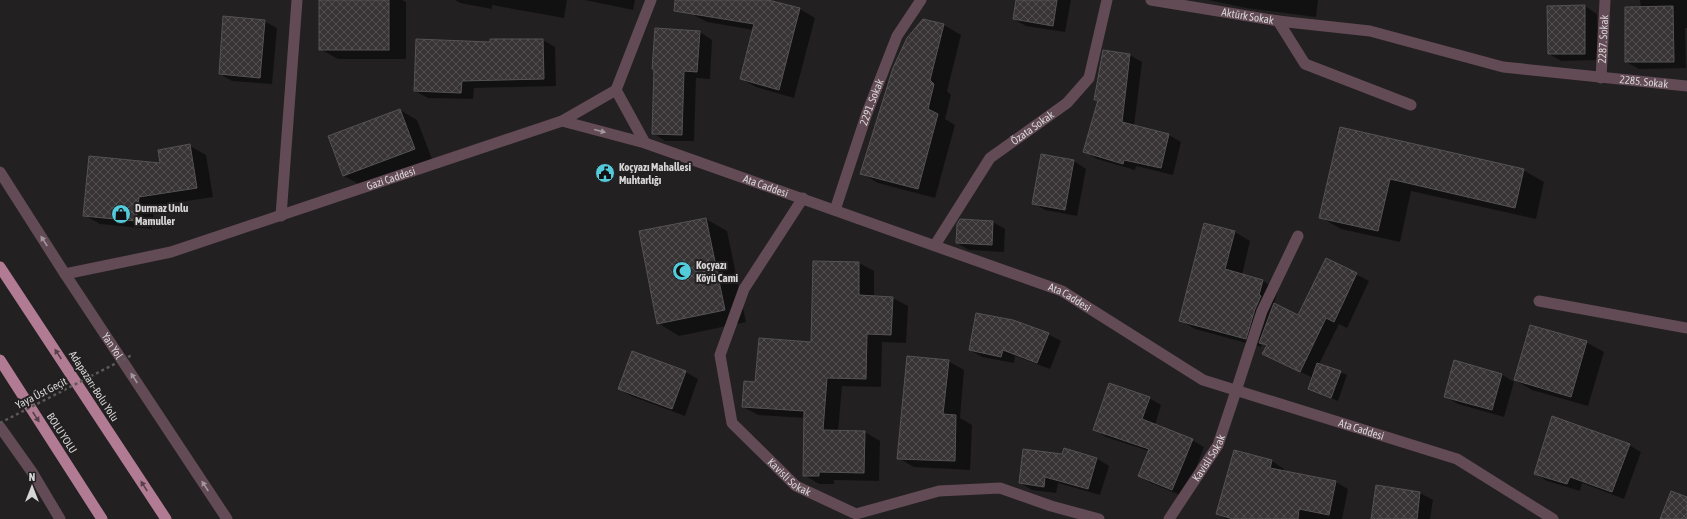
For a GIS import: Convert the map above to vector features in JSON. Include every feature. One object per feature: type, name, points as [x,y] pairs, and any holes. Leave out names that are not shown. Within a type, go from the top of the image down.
[{"type":"highway","name":"Adapazarı-Bolu Yolu","points":[[0,267],[166,519]]},
{"type":"highway","name":"BOLU YOLU","points":[[0,360],[102,519]]},
{"type":"street","points":[[280,216],[297,0]]},
{"type":"street","points":[[645,143],[616,90],[651,0]]},
{"type":"street","name":"2291. Sokak","points":[[835,210],[867,113],[897,36],[921,0]]},
{"type":"street","name":"Özata Sokak","points":[[935,245],[990,158],[1067,103],[1089,78],[1107,0]]},
{"type":"street","name":"Aktürk Sokak","points":[[1151,0],[1278,21],[1305,64],[1411,105]]},
{"type":"street","name":"2287. Sokak","points":[[1601,78],[1605,0]]},
{"type":"street","name":"2285. Sokak","points":[[1278,21],[1370,31],[1503,67],[1687,86]]},
{"type":"street","name":"Gazi Caddesi","points":[[65,274],[171,252],[280,216],[562,121],[616,90]]},
{"type":"street","name":"Ata Caddesi","points":[[562,121],[645,143],[1062,291],[1203,380],[1457,459],[1553,519]]},
{"type":"street","name":"Yan Yol","points":[[0,172],[65,274],[227,519]]},
{"type":"street","name":"Kavisli Sokak","points":[[803,198],[744,290],[720,355],[732,423],[796,486],[855,516],[939,491],[1000,488],[1051,506],[1099,519]]},
{"type":"street","name":"Kavisli Sokak","points":[[1170,519],[1218,445],[1262,311],[1298,236]]},
{"type":"street","points":[[1539,301],[1687,328]]},
{"type":"street","points":[[0,427],[32,472],[60,519]]},
{"type":"path","name":"Yaya Üst Geçit","points":[[0,423],[132,355]]},
{"type":"building","points":[[319,0],[389,0],[389,50],[319,50]]},
{"type":"building","points":[[675,0],[768,0],[800,8],[779,90],[740,79],[754,24],[674,11]]},
{"type":"building","points":[[1016,0],[1057,0],[1053,26],[1013,19]]},
{"type":"building","points":[[1585,5],[1585,54],[1548,54],[1547,6]]},
{"type":"building","points":[[1673,6],[1674,62],[1625,62],[1625,7]]},
{"type":"building","points":[[223,16],[265,20],[260,78],[219,74]]},
{"type":"building","points":[[923,19],[944,24],[930,80],[934,84],[928,109],[938,114],[918,189],[860,174],[893,68],[907,38]]},
{"type":"building","points":[[655,28],[700,31],[697,72],[684,71],[682,135],[652,134],[654,69],[652,69]]},
{"type":"building","points":[[416,39],[490,42],[490,39],[543,39],[544,79],[462,81],[461,93],[414,91]]},
{"type":"building","points":[[1103,50],[1130,54],[1122,122],[1169,134],[1161,168],[1124,160],[1123,164],[1083,152],[1098,100],[1094,100]]},
{"type":"building","points":[[400,109],[415,149],[343,176],[328,136]]},
{"type":"building","points":[[1340,127],[1524,169],[1515,208],[1390,179],[1378,231],[1319,218]]},
{"type":"building","points":[[190,144],[197,188],[139,197],[136,221],[83,216],[89,156],[160,163],[158,150]]},
{"type":"building","points":[[1041,154],[1074,160],[1065,210],[1032,204]]},
{"type":"building","name":"Koçyazı Köyü Cami","points":[[706,218],[725,310],[657,324],[639,231]]},
{"type":"building","points":[[960,219],[993,221],[992,245],[956,243],[957,224]]},
{"type":"building","points":[[1204,223],[1235,231],[1225,269],[1263,280],[1259,295],[1261,296],[1255,309],[1246,339],[1179,321]]},
{"type":"building","points":[[1326,258],[1357,273],[1334,322],[1326,318],[1300,372],[1262,354],[1267,345],[1259,343],[1274,303],[1298,315]]},
{"type":"building","points":[[813,261],[859,262],[859,295],[893,297],[891,335],[867,334],[866,379],[827,378],[823,430],[865,431],[864,473],[819,472],[819,476],[803,476],[804,411],[742,407],[744,381],[755,382],[759,338],[811,342]]},
{"type":"building","points":[[976,313],[1013,320],[1049,333],[1037,363],[1003,350],[1001,357],[969,350]]},
{"type":"building","points":[[1530,325],[1587,341],[1571,397],[1514,380]]},
{"type":"building","points":[[632,351],[686,371],[672,409],[618,389]]},
{"type":"building","points":[[907,356],[949,360],[943,414],[956,415],[955,461],[897,459]]},
{"type":"building","points":[[1454,360],[1502,374],[1492,410],[1444,397]]},
{"type":"building","points":[[1317,363],[1341,371],[1331,398],[1308,389]]},
{"type":"building","points":[[1109,383],[1150,397],[1142,419],[1193,439],[1172,490],[1138,476],[1149,449],[1093,430]]},
{"type":"building","points":[[1552,416],[1630,444],[1612,492],[1570,477],[1567,484],[1534,474]]},
{"type":"building","points":[[1064,448],[1097,458],[1088,489],[1045,477],[1044,487],[1019,483],[1023,449],[1062,454]]},
{"type":"building","points":[[1234,450],[1272,460],[1270,468],[1336,481],[1329,515],[1299,509],[1298,519],[1233,519],[1216,514]]},
{"type":"building","points":[[1376,485],[1420,492],[1417,519],[1371,519]]},
{"type":"building","points":[[1671,491],[1687,497],[1687,519],[1660,519]]},
{"type":"place","name":"Koçyazı Mahallesi Muhtarlığı","points":[[605,173]]},
{"type":"place","name":"Durmaz Unlu Mamuller","points":[[121,214]]},
{"type":"place","name":"Koçyazı Köyü Cami","points":[[682,271]]}]
